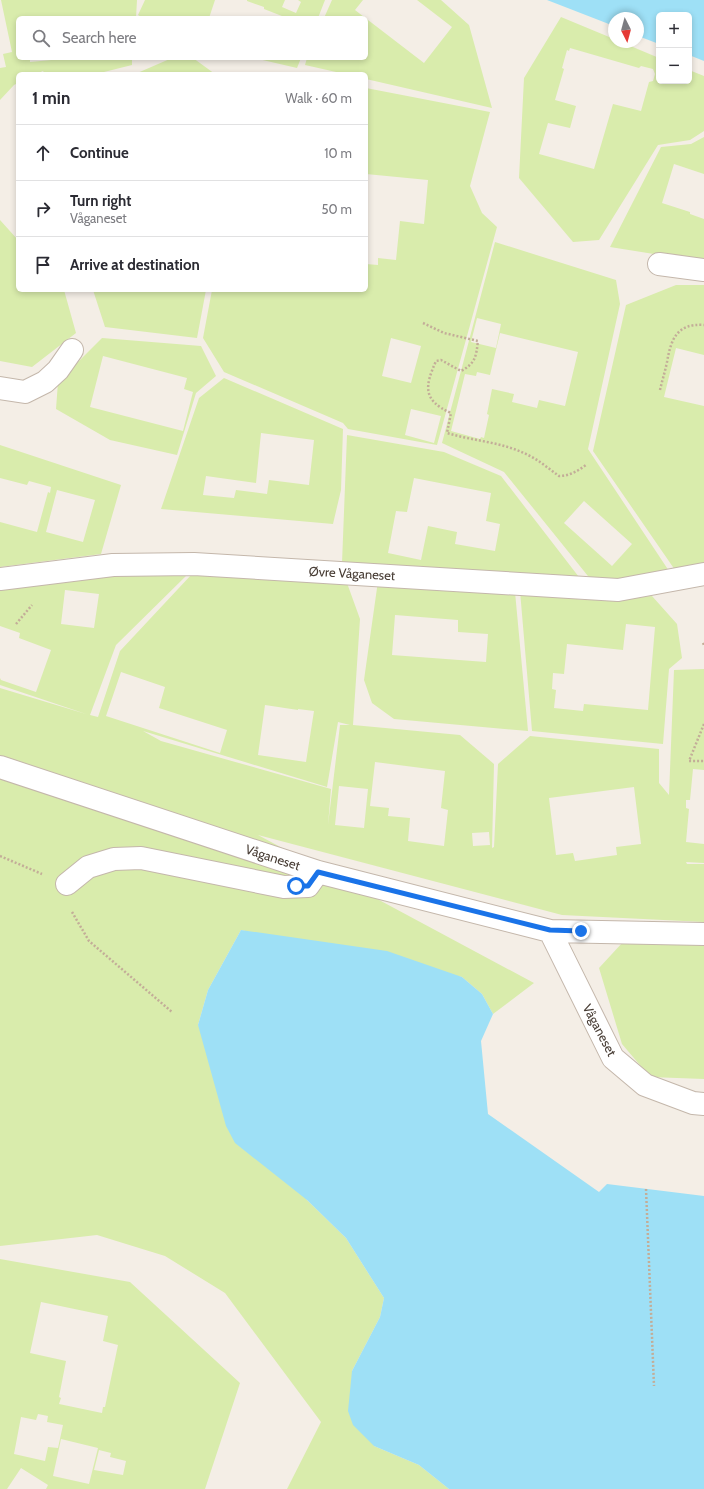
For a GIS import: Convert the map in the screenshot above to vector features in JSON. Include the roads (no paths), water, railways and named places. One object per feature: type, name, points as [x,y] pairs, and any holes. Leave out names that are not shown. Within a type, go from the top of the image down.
[{"type":"street","points":[[659,264],[704,270]]},
{"type":"street","points":[[0,388],[25,392],[45,382],[58,370],[72,350]]},
{"type":"street","name":"Øvre Våganeset","points":[[0,579],[113,565],[194,564],[618,590],[704,574]]},
{"type":"street","name":"Våganeset","points":[[0,767],[318,872],[550,930],[704,934]]},
{"type":"street","points":[[67,884],[88,867],[114,859],[141,858],[284,887],[308,886],[318,872]]},
{"type":"street","name":"Våganeset","points":[[550,930],[613,1058],[645,1085],[693,1103],[704,1104]]},
{"type":"water","points":[[547,0],[704,0],[704,61],[692,56],[692,12],[656,12],[656,43],[644,38],[644,12],[608,12],[608,24]]},
{"type":"water","points":[[241,930],[387,951],[462,977],[482,994],[493,1014],[481,1041],[488,1114],[599,1192],[607,1184],[704,1196],[704,1489],[449,1489],[419,1465],[374,1446],[353,1425],[348,1411],[352,1371],[380,1317],[384,1298],[346,1238],[307,1200],[235,1143],[226,1126],[198,1025],[208,990]]}]
